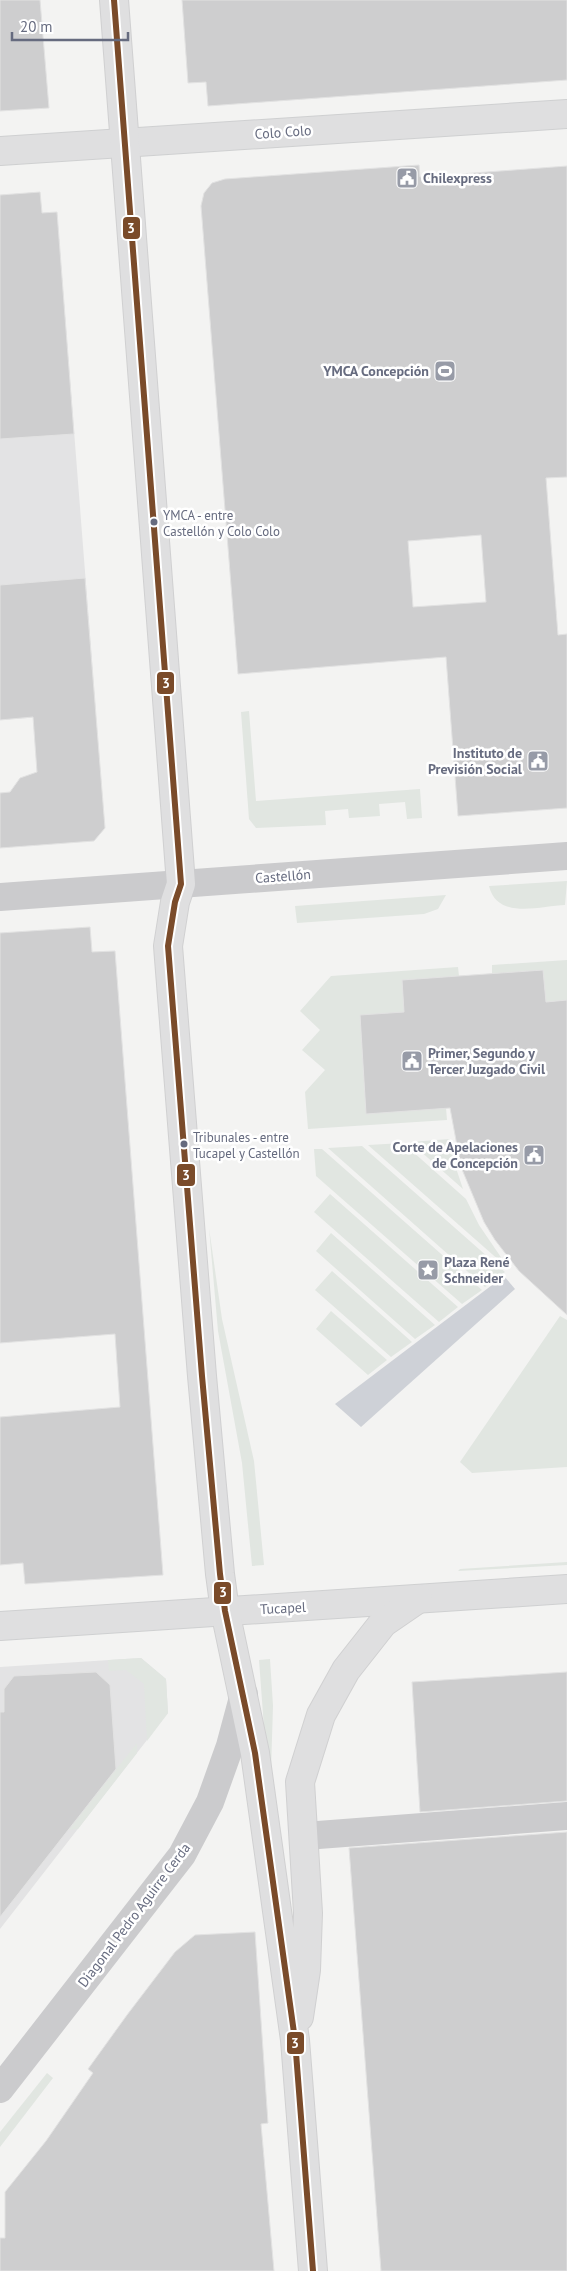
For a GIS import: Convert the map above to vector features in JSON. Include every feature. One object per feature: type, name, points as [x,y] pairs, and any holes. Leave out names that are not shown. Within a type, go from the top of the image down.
[{"type":"main road","points":[[114,0],[181,884],[175,902],[168,946],[202,1376],[225,1611],[255,1753],[295,2040],[312,2271]]},
{"type":"main road","name":"Colo Colo","points":[[0,151],[567,114]]},
{"type":"main road","name":"Tucapel","points":[[0,1626],[567,1589]]},
{"type":"main road","points":[[295,2040],[306,1970],[308,1913],[305,1836],[300,1782],[321,1715],[342,1677],[368,1640],[383,1623],[418,1599]]},
{"type":"street","name":"Castellón","points":[[0,898],[567,856]]},
{"type":"street","name":"Diagonal Pedro Aguirre Cerda","points":[[0,2089],[182,1855],[198,1826],[216,1785],[230,1746],[244,1694]]},
{"type":"street","points":[[305,1836],[567,1816]]},
{"type":"shaded area","points":[[40,192],[42,213],[57,212],[96,713],[0,720],[0,195]]},
{"type":"shaded area","points":[[249,711],[256,801],[420,789],[422,818],[407,819],[405,802],[379,804],[380,816],[349,818],[348,809],[325,811],[326,825],[256,828],[249,819],[241,712]]},
{"type":"shaded area","points":[[567,881],[565,905],[521,909],[501,903],[494,897],[489,886]]},
{"type":"shaded area","points":[[446,895],[438,909],[424,914],[297,923],[295,906]]},
{"type":"shaded area","points":[[567,960],[567,1000],[546,1002],[543,970],[492,974],[492,965]]},
{"type":"shaded area","points":[[458,967],[459,976],[402,980],[404,1012],[360,1016],[366,1113],[446,1108],[447,1120],[308,1129],[305,1092],[325,1070],[302,1050],[320,1030],[300,1011],[331,976]]},
{"type":"shaded area","points":[[450,1139],[456,1168],[463,1189],[410,1142]]},
{"type":"shaded area","points":[[403,1143],[466,1199],[479,1225],[509,1269],[368,1145]]},
{"type":"shaded area","points":[[362,1146],[505,1272],[485,1287],[328,1148]]},
{"type":"shaded area","points":[[314,1149],[322,1149],[482,1290],[462,1304],[316,1176]]},
{"type":"shaded area","points":[[330,1194],[458,1307],[439,1322],[314,1212]]},
{"type":"shaded area","points":[[209,1228],[222,1319],[254,1461],[264,1565],[252,1566],[242,1463],[218,1331]]},
{"type":"shaded area","points":[[331,1233],[435,1325],[415,1339],[316,1251]]},
{"type":"shaded area","points":[[332,1271],[412,1342],[391,1357],[315,1290]]},
{"type":"shaded area","points":[[504,1276],[515,1289],[361,1427],[335,1404]]},
{"type":"shaded area","points":[[331,1311],[387,1360],[368,1375],[316,1329]]},
{"type":"shaded area","points":[[560,1316],[567,1320],[567,1467],[472,1473],[460,1462]]},
{"type":"shaded area","points":[[567,1562],[567,1565],[458,1571],[460,1569]]},
{"type":"shaded area","points":[[141,1658],[166,1679],[168,1713],[0,1929],[0,1667]]},
{"type":"shaded area","points":[[141,1658],[166,1679],[168,1713],[147,1741],[144,1684],[126,1670],[109,1671],[108,1660]]},
{"type":"shaded area","points":[[270,1659],[273,1706],[271,1770],[267,1768],[259,1660]]},
{"type":"shaded area","points":[[137,1743],[137,1753],[78,1829],[68,1830]]},
{"type":"shaded area","points":[[47,2073],[53,2078],[0,2147],[0,2132]]},
{"type":"building","points":[[0,0],[40,0],[49,108],[0,111]]},
{"type":"building","points":[[182,0],[567,0],[567,80],[208,106],[206,82],[188,83]]},
{"type":"building","points":[[419,165],[420,177],[567,166],[567,477],[546,478],[558,635],[567,634],[567,808],[458,816],[446,657],[238,674],[201,206],[204,193],[212,183],[225,179]],"holes":[[[481,535],[486,602],[413,607],[408,541]]]},
{"type":"building","points":[[40,192],[42,213],[57,212],[74,434],[0,439],[0,195]]},
{"type":"building","points":[[85,578],[105,828],[94,841],[0,848],[0,793],[10,792],[20,778],[37,772],[33,717],[0,720],[0,585]]},
{"type":"building","points":[[90,927],[92,952],[115,951],[163,1575],[25,1584],[23,1563],[0,1565],[0,1417],[120,1407],[115,1334],[0,1343],[0,933]]},
{"type":"building","points":[[543,970],[546,1002],[567,1000],[567,1315],[519,1271],[495,1240],[484,1222],[461,1167],[450,1108],[366,1114],[360,1015],[404,1012],[402,980]]},
{"type":"building","points":[[96,1672],[110,1685],[116,1769],[0,1917],[0,1712],[4,1712],[4,1689],[14,1676]]},
{"type":"building","points":[[567,1672],[567,1801],[420,1812],[412,1682]]},
{"type":"building","points":[[567,1832],[567,2271],[381,2271],[349,1848]]},
{"type":"building","points":[[255,1932],[268,2123],[261,2124],[274,2271],[0,2271],[0,2238],[5,2238],[5,2192],[46,2141],[93,2073],[88,2069],[127,2015],[175,1952],[195,1935]]},
{"type":"transit line","name":"3","points":[[114,0],[181,884],[175,902],[168,946],[202,1376],[225,1611],[255,1753],[295,2040],[313,2271]]},
{"type":"place","name":"Chilexpress","points":[[407,178]]},
{"type":"place","name":"YMCA Concepción","points":[[445,371]]},
{"type":"place","name":"YMCA - entre Castellón y Colo Colo","points":[[154,522]]},
{"type":"place","name":"Instituto de Previsión Social","points":[[538,761]]},
{"type":"place","name":"Primer, Segundo y Tercer Juzgado Civil","points":[[412,1061]]},
{"type":"place","name":"Tribunales - entre Tucapel y Castellón","points":[[184,1144]]},
{"type":"place","name":"Corte de Apelaciones de Concepción","points":[[534,1155]]},
{"type":"place","name":"Plaza René Schneider","points":[[428,1270]]}]
